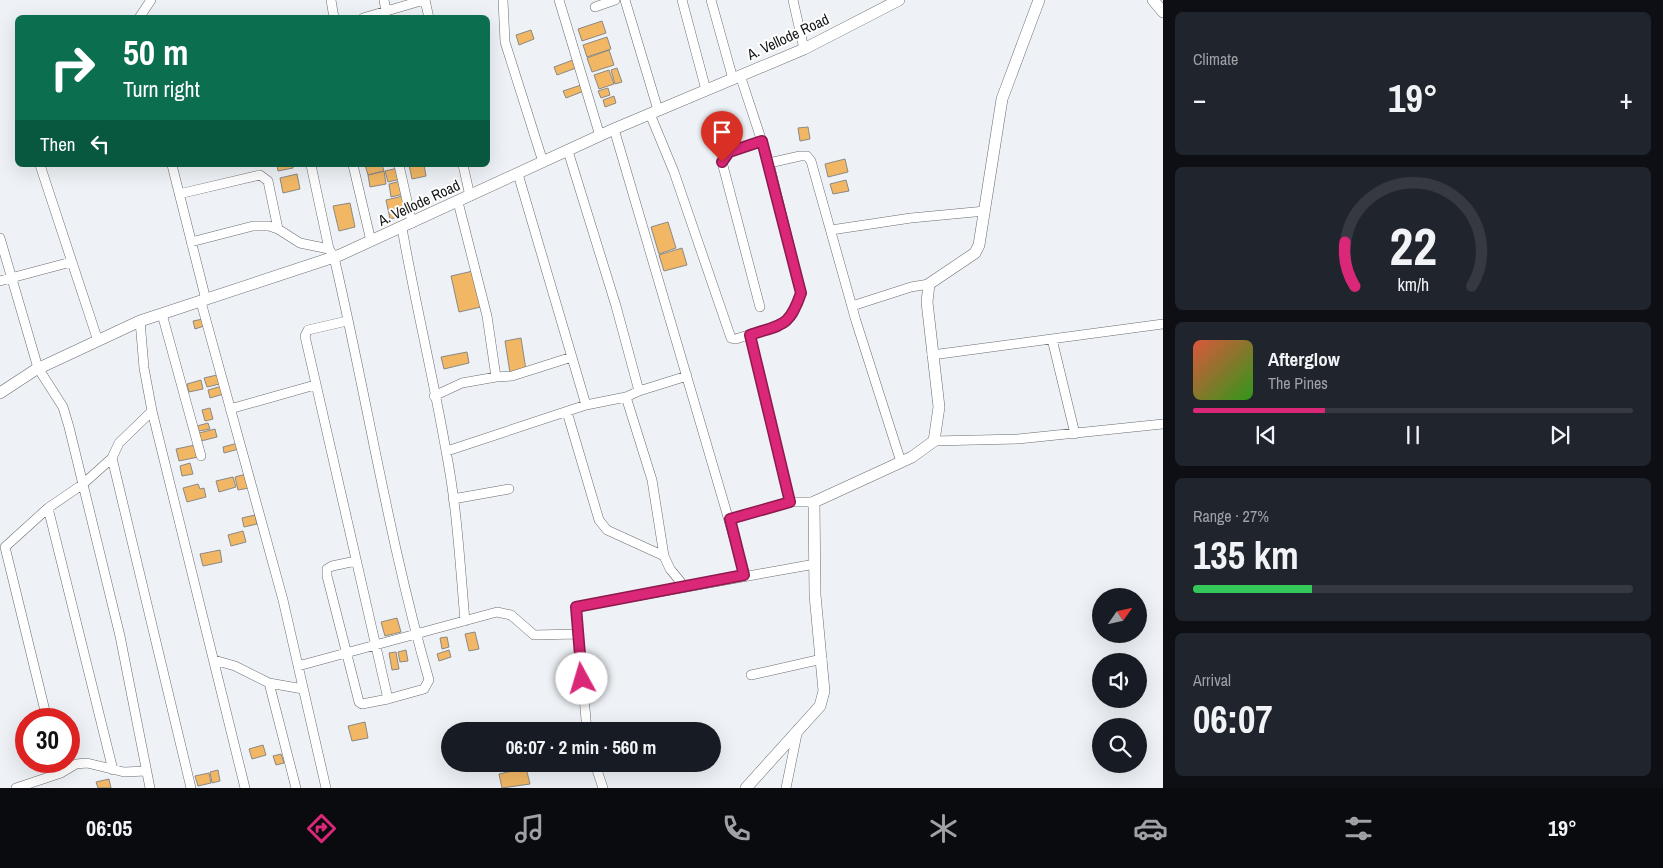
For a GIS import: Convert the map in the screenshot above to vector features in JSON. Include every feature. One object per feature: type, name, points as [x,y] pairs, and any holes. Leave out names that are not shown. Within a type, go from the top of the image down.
[{"type":"main road","name":"A. Vellode Road","points":[[0,392],[38,368],[140,321],[204,301],[331,253],[371,241],[614,129],[804,48],[880,5],[899,0]]},
{"type":"main road","points":[[746,788],[820,706],[824,691],[815,596],[814,502],[901,462],[934,441],[939,407],[927,302],[928,284],[975,252],[986,211],[1002,99],[1039,0]]},
{"type":"main road","points":[[1153,0],[1163,12]]},
{"type":"street","points":[[141,15],[152,0]]},
{"type":"street","points":[[332,0],[334,15]]},
{"type":"street","points":[[384,0],[386,12]]},
{"type":"street","points":[[373,15],[425,0],[428,15]]},
{"type":"street","points":[[503,0],[505,42],[543,162]]},
{"type":"street","points":[[559,0],[600,136]]},
{"type":"street","points":[[595,7],[615,0]]},
{"type":"street","points":[[625,0],[654,112],[728,333],[731,338],[736,339],[786,323],[794,314],[801,293],[762,141],[736,77],[711,0]]},
{"type":"street","points":[[682,0],[706,90]]},
{"type":"street","points":[[793,0],[804,48]]},
{"type":"street","points":[[614,129],[730,519],[744,575]]},
{"type":"street","points":[[760,306],[722,162],[729,152],[762,141]]},
{"type":"street","points":[[568,151],[616,306],[639,391]]},
{"type":"street","points":[[769,164],[800,156],[807,156],[811,161],[852,306],[901,462]]},
{"type":"street","points":[[41,167],[98,341]]},
{"type":"street","points":[[172,167],[230,409],[283,600],[326,788]]},
{"type":"street","points":[[311,167],[416,635],[429,680],[424,689],[362,704],[359,702],[327,576],[327,569],[332,566],[356,562]]},
{"type":"street","points":[[353,167],[371,241]]},
{"type":"street","points":[[399,167],[434,396],[454,499],[465,620]]},
{"type":"street","points":[[463,167],[470,196]]},
{"type":"street","points":[[518,174],[586,405]]},
{"type":"street","points":[[179,194],[260,175],[268,181],[278,229]]},
{"type":"street","points":[[458,202],[487,316],[496,377]]},
{"type":"street","points":[[831,230],[911,218],[986,211]]},
{"type":"street","points":[[191,242],[254,226],[268,226],[278,229],[300,243],[331,253]]},
{"type":"street","points":[[0,238],[38,368],[63,407],[120,636],[150,788]]},
{"type":"street","points":[[0,281],[71,262]]},
{"type":"street","points":[[852,306],[911,287],[928,284]]},
{"type":"street","points":[[162,314],[201,456]]},
{"type":"street","points":[[140,321],[144,368],[152,410],[246,788]]},
{"type":"street","points":[[347,321],[308,330],[305,333],[315,384],[388,698]]},
{"type":"street","points":[[932,355],[1163,324]]},
{"type":"street","points":[[750,335],[790,502]]},
{"type":"street","points":[[1052,339],[1076,434]]},
{"type":"street","points":[[434,396],[462,383],[512,376],[572,358]]},
{"type":"street","points":[[446,451],[586,405],[626,397],[687,376]]},
{"type":"street","points":[[230,409],[315,384]]},
{"type":"street","points":[[626,397],[652,480],[664,556],[670,569],[684,586]]},
{"type":"street","points":[[45,708],[3,544],[48,508],[83,484],[112,458],[119,443],[152,410]]},
{"type":"street","points":[[567,412],[599,520],[608,530],[664,556]]},
{"type":"street","points":[[934,441],[1018,440],[1163,424]]},
{"type":"street","points":[[112,458],[191,788]]},
{"type":"street","points":[[454,499],[508,490]]},
{"type":"street","points":[[730,519],[790,502],[814,502]]},
{"type":"street","points":[[48,508],[114,770]]},
{"type":"street","points":[[586,722],[575,610],[579,605],[815,564]]},
{"type":"street","points":[[298,666],[416,635],[490,613],[502,612],[511,615],[534,635],[578,634]]},
{"type":"street","points":[[751,675],[822,659]]},
{"type":"street","points":[[214,660],[235,666],[269,683],[304,689]]},
{"type":"street","points":[[269,683],[296,788]]},
{"type":"street","points":[[786,788],[798,729]]},
{"type":"street","points":[[80,764],[86,763],[114,770],[146,771]]},
{"type":"street","points":[[598,772],[603,788]]},
{"type":"street","points":[[16,788],[61,773]]},
{"type":"building","points":[[602,21],[606,33],[582,41],[578,29]]},
{"type":"building","points":[[531,30],[534,39],[519,45],[516,35]]},
{"type":"building","points":[[607,37],[611,49],[587,57],[583,45]]},
{"type":"building","points":[[609,50],[614,65],[592,72],[587,58]]},
{"type":"building","points":[[573,60],[576,68],[557,75],[554,67]]},
{"type":"building","points":[[617,68],[622,82],[615,84],[611,70]]},
{"type":"building","points":[[609,70],[614,84],[599,89],[594,75]]},
{"type":"building","points":[[581,85],[584,91],[566,98],[563,91]]},
{"type":"building","points":[[608,88],[610,95],[601,98],[598,91]]},
{"type":"building","points":[[614,96],[616,103],[605,107],[603,100]]},
{"type":"building","points":[[808,127],[810,139],[800,141],[798,128]]},
{"type":"building","points":[[845,159],[848,172],[828,177],[825,164]]},
{"type":"building","points":[[277,167],[293,167],[293,168],[278,171]]},
{"type":"building","points":[[366,167],[383,167],[384,171],[368,175]]},
{"type":"building","points":[[409,167],[424,167],[426,176],[412,179]]},
{"type":"building","points":[[398,168],[401,179],[388,182],[385,171]]},
{"type":"building","points":[[384,171],[386,184],[370,187],[368,175]]},
{"type":"building","points":[[297,174],[300,189],[283,193],[280,178]]},
{"type":"building","points":[[846,180],[849,191],[833,194],[830,184]]},
{"type":"building","points":[[401,181],[404,194],[391,197],[389,184]]},
{"type":"building","points":[[403,196],[407,215],[390,219],[386,200]]},
{"type":"building","points":[[350,203],[355,227],[339,231],[333,206]]},
{"type":"building","points":[[668,222],[676,248],[659,254],[651,227]]},
{"type":"building","points":[[682,248],[687,265],[664,271],[659,255]]},
{"type":"building","points":[[473,271],[481,307],[459,312],[451,276]]},
{"type":"building","points":[[203,319],[204,326],[195,329],[193,321]]},
{"type":"building","points":[[521,338],[526,370],[510,373],[505,341]]},
{"type":"building","points":[[467,352],[469,363],[444,369],[441,357]]},
{"type":"building","points":[[217,375],[220,384],[207,387],[204,378]]},
{"type":"building","points":[[201,380],[203,389],[189,392],[187,384]]},
{"type":"building","points":[[222,386],[224,394],[210,398],[208,390]]},
{"type":"building","points":[[210,408],[213,419],[205,421],[202,410]]},
{"type":"building","points":[[208,423],[210,429],[199,431],[197,426]]},
{"type":"building","points":[[215,429],[217,437],[201,441],[199,433]]},
{"type":"building","points":[[238,443],[239,449],[224,453],[223,447]]},
{"type":"building","points":[[195,445],[198,457],[179,461],[176,449]]},
{"type":"building","points":[[190,463],[193,474],[182,476],[180,466]]},
{"type":"building","points":[[246,474],[249,488],[238,490],[235,477]]},
{"type":"building","points":[[233,477],[236,487],[219,492],[216,481]]},
{"type":"building","points":[[198,484],[200,489],[204,488],[206,497],[187,502],[183,488]]},
{"type":"building","points":[[255,515],[257,524],[244,527],[242,518]]},
{"type":"building","points":[[243,531],[246,542],[231,546],[228,535]]},
{"type":"building","points":[[220,550],[222,562],[203,566],[200,554]]},
{"type":"building","points":[[397,618],[401,632],[385,636],[381,622]]},
{"type":"building","points":[[475,632],[479,649],[469,651],[465,634]]},
{"type":"building","points":[[447,637],[449,647],[442,649],[440,638]]},
{"type":"building","points":[[406,650],[408,661],[400,662],[398,652]]},
{"type":"building","points":[[449,650],[451,657],[439,661],[437,654]]},
{"type":"building","points":[[396,652],[399,669],[392,670],[389,653]]},
{"type":"building","points":[[365,722],[368,738],[352,741],[348,726]]},
{"type":"building","points":[[263,745],[266,755],[252,759],[249,749]]},
{"type":"building","points":[[281,754],[284,763],[276,765],[273,756]]},
{"type":"building","points":[[218,770],[220,781],[212,783],[210,772]]},
{"type":"building","points":[[527,772],[530,784],[502,788],[499,774]]},
{"type":"building","points":[[209,773],[211,783],[198,786],[195,776]]},
{"type":"building","points":[[109,779],[111,788],[98,788],[96,782]]},
{"type":"route","points":[[582,679],[576,607],[744,575],[730,519],[790,502],[750,335],[786,323],[794,314],[801,293],[762,141],[729,152],[722,162]]}]
